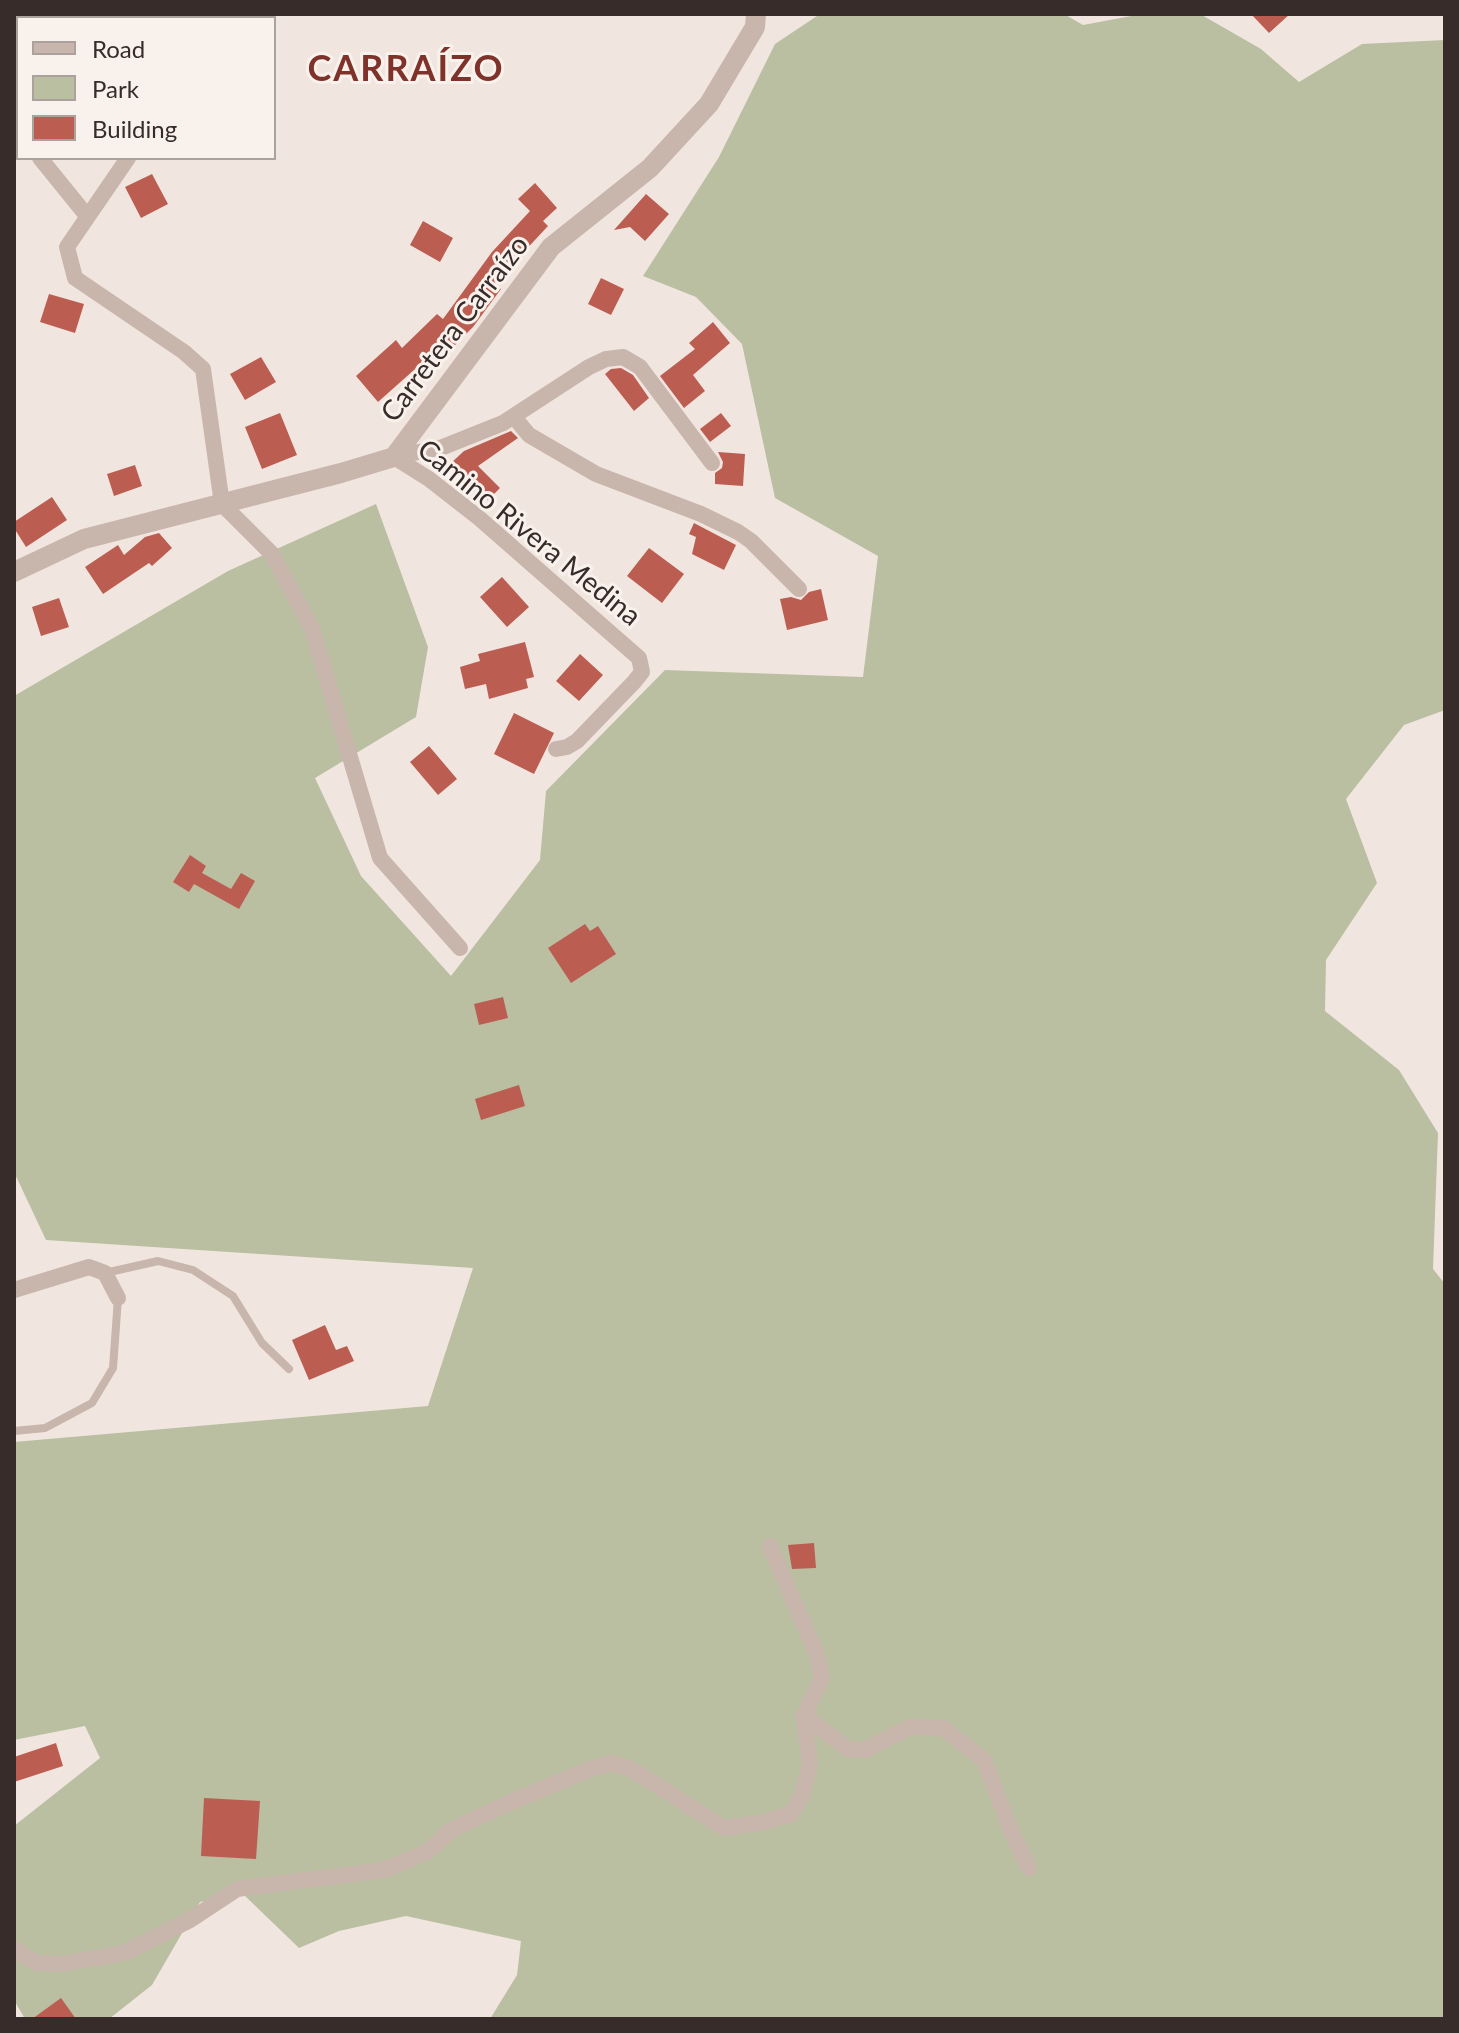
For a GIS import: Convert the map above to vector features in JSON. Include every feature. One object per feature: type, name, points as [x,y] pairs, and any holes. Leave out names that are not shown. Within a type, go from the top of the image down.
[{"type":"street","name":"Carretera Carraízo","points":[[14,572],[84,539],[394,457],[551,247],[650,168],[709,104],[755,27],[756,14]]},
{"type":"street","points":[[42,160],[87,216]]},
{"type":"street","points":[[127,160],[67,247],[75,278],[184,352],[203,369],[222,504],[272,554],[312,629],[380,858],[460,948]]},
{"type":"street","points":[[394,457],[443,447],[514,417],[589,367],[606,359],[623,357],[640,367],[712,463]]},
{"type":"street","points":[[514,417],[529,435],[596,474],[701,514],[738,532],[799,589]]},
{"type":"street","name":"Camino Rivera Medina","points":[[394,457],[429,479],[479,518],[639,658],[642,672],[634,682],[577,741],[556,749]]},
{"type":"street","points":[[14,1290],[89,1267],[105,1273],[118,1298]]},
{"type":"street","points":[[14,1949],[36,1963],[63,1964],[124,1953],[190,1920],[237,1889],[384,1870],[427,1852],[451,1830],[495,1809],[590,1769],[612,1763],[631,1769],[724,1828],[760,1823],[791,1814],[802,1795],[810,1766],[804,1716],[822,1677],[817,1655],[770,1546]]},
{"type":"street","points":[[804,1716],[848,1749],[865,1750],[910,1727],[943,1728],[984,1760],[1029,1868]]},
{"type":"lane","points":[[105,1273],[158,1261],[193,1270],[233,1296],[262,1343],[289,1369]]},
{"type":"lane","points":[[14,1431],[45,1428],[92,1403],[113,1368],[118,1298]]},
{"type":"green space","points":[[820,14],[1064,14],[1083,25],[1142,14],[1200,14],[1261,49],[1299,82],[1362,44],[1445,40],[1445,710],[1404,725],[1346,799],[1377,883],[1326,960],[1325,1011],[1399,1070],[1438,1133],[1433,1269],[1445,1284],[1445,2019],[490,2019],[517,1975],[521,1941],[406,1916],[339,1931],[299,1948],[244,1895],[200,1902],[152,1985],[109,2019],[25,2019],[14,2000],[14,1826],[100,1758],[85,1726],[14,1740],[14,1442],[428,1406],[473,1268],[46,1240],[14,1172],[14,696],[228,571],[376,504],[428,647],[416,717],[315,778],[361,876],[451,976],[540,860],[546,791],[665,670],[863,677],[878,556],[775,498],[742,344],[696,297],[643,276],[719,157],[775,44]]},
{"type":"building","points":[[1251,14],[1290,14],[1269,33]]},
{"type":"building","points":[[152,174],[168,204],[141,218],[125,187]]},
{"type":"building","points":[[535,183],[557,208],[543,221],[548,226],[494,284],[501,289],[473,327],[439,361],[432,354],[378,402],[356,376],[396,340],[402,348],[437,314],[443,319],[492,252],[530,211],[518,199]]},
{"type":"building","points":[[646,194],[669,214],[645,241],[630,227],[614,230]]},
{"type":"building","points":[[423,221],[453,238],[440,262],[410,245]]},
{"type":"building","points":[[601,278],[624,289],[611,315],[588,304]]},
{"type":"building","points":[[49,294],[84,304],[75,333],[40,322]]},
{"type":"building","points":[[713,322],[730,343],[693,375],[705,391],[684,408],[660,376],[695,349],[689,343]]},
{"type":"building","points":[[261,357],[276,382],[245,400],[230,374]]},
{"type":"building","points":[[621,368],[633,375],[649,398],[634,411],[605,374],[611,369]]},
{"type":"building","points":[[280,413],[297,455],[262,469],[245,427]]},
{"type":"building","points":[[721,413],[731,426],[710,442],[700,429]]},
{"type":"building","points":[[511,431],[518,438],[478,466],[500,488],[488,500],[451,463],[464,451]]},
{"type":"building","points":[[718,452],[745,454],[743,486],[715,484],[715,473],[722,468],[723,462]]},
{"type":"building","points":[[135,465],[142,486],[114,496],[107,474]]},
{"type":"building","points":[[52,497],[67,520],[26,547],[14,528],[14,522]]},
{"type":"building","points":[[694,523],[736,545],[724,570],[692,554],[696,537],[689,534]]},
{"type":"building","points":[[159,533],[172,548],[152,566],[149,563],[103,594],[85,567],[118,545],[124,555],[145,537]]},
{"type":"building","points":[[649,548],[684,574],[662,603],[627,576]]},
{"type":"building","points":[[502,577],[529,607],[507,627],[480,597]]},
{"type":"building","points":[[821,589],[828,620],[787,630],[780,599],[791,597],[801,600],[809,592]]},
{"type":"building","points":[[59,598],[69,627],[41,636],[32,607]]},
{"type":"building","points":[[525,642],[534,677],[526,679],[528,688],[489,699],[486,684],[465,689],[460,667],[480,661],[478,654]]},
{"type":"building","points":[[580,654],[603,675],[579,701],[556,681]]},
{"type":"building","points":[[514,713],[554,733],[534,774],[494,754]]},
{"type":"building","points":[[429,746],[457,779],[438,795],[410,762]]},
{"type":"building","points":[[190,855],[206,866],[202,873],[231,889],[241,873],[255,881],[239,909],[194,884],[189,892],[173,882]]},
{"type":"building","points":[[585,924],[590,931],[598,926],[616,954],[571,983],[548,948]]},
{"type":"building","points":[[503,997],[508,1018],[479,1025],[474,1004]]},
{"type":"building","points":[[519,1085],[525,1106],[481,1120],[475,1099]]},
{"type":"building","points":[[325,1325],[336,1350],[347,1346],[354,1361],[309,1380],[292,1340]]},
{"type":"building","points":[[814,1543],[816,1568],[792,1569],[788,1545]]},
{"type":"building","points":[[56,1743],[63,1766],[14,1782],[14,1757]]},
{"type":"building","points":[[204,1798],[260,1801],[256,1859],[201,1856]]},
{"type":"building","points":[[61,1998],[76,2019],[32,2019]]},
{"type":"district","name":"CARRAÍZO","points":[[406,69]]}]
